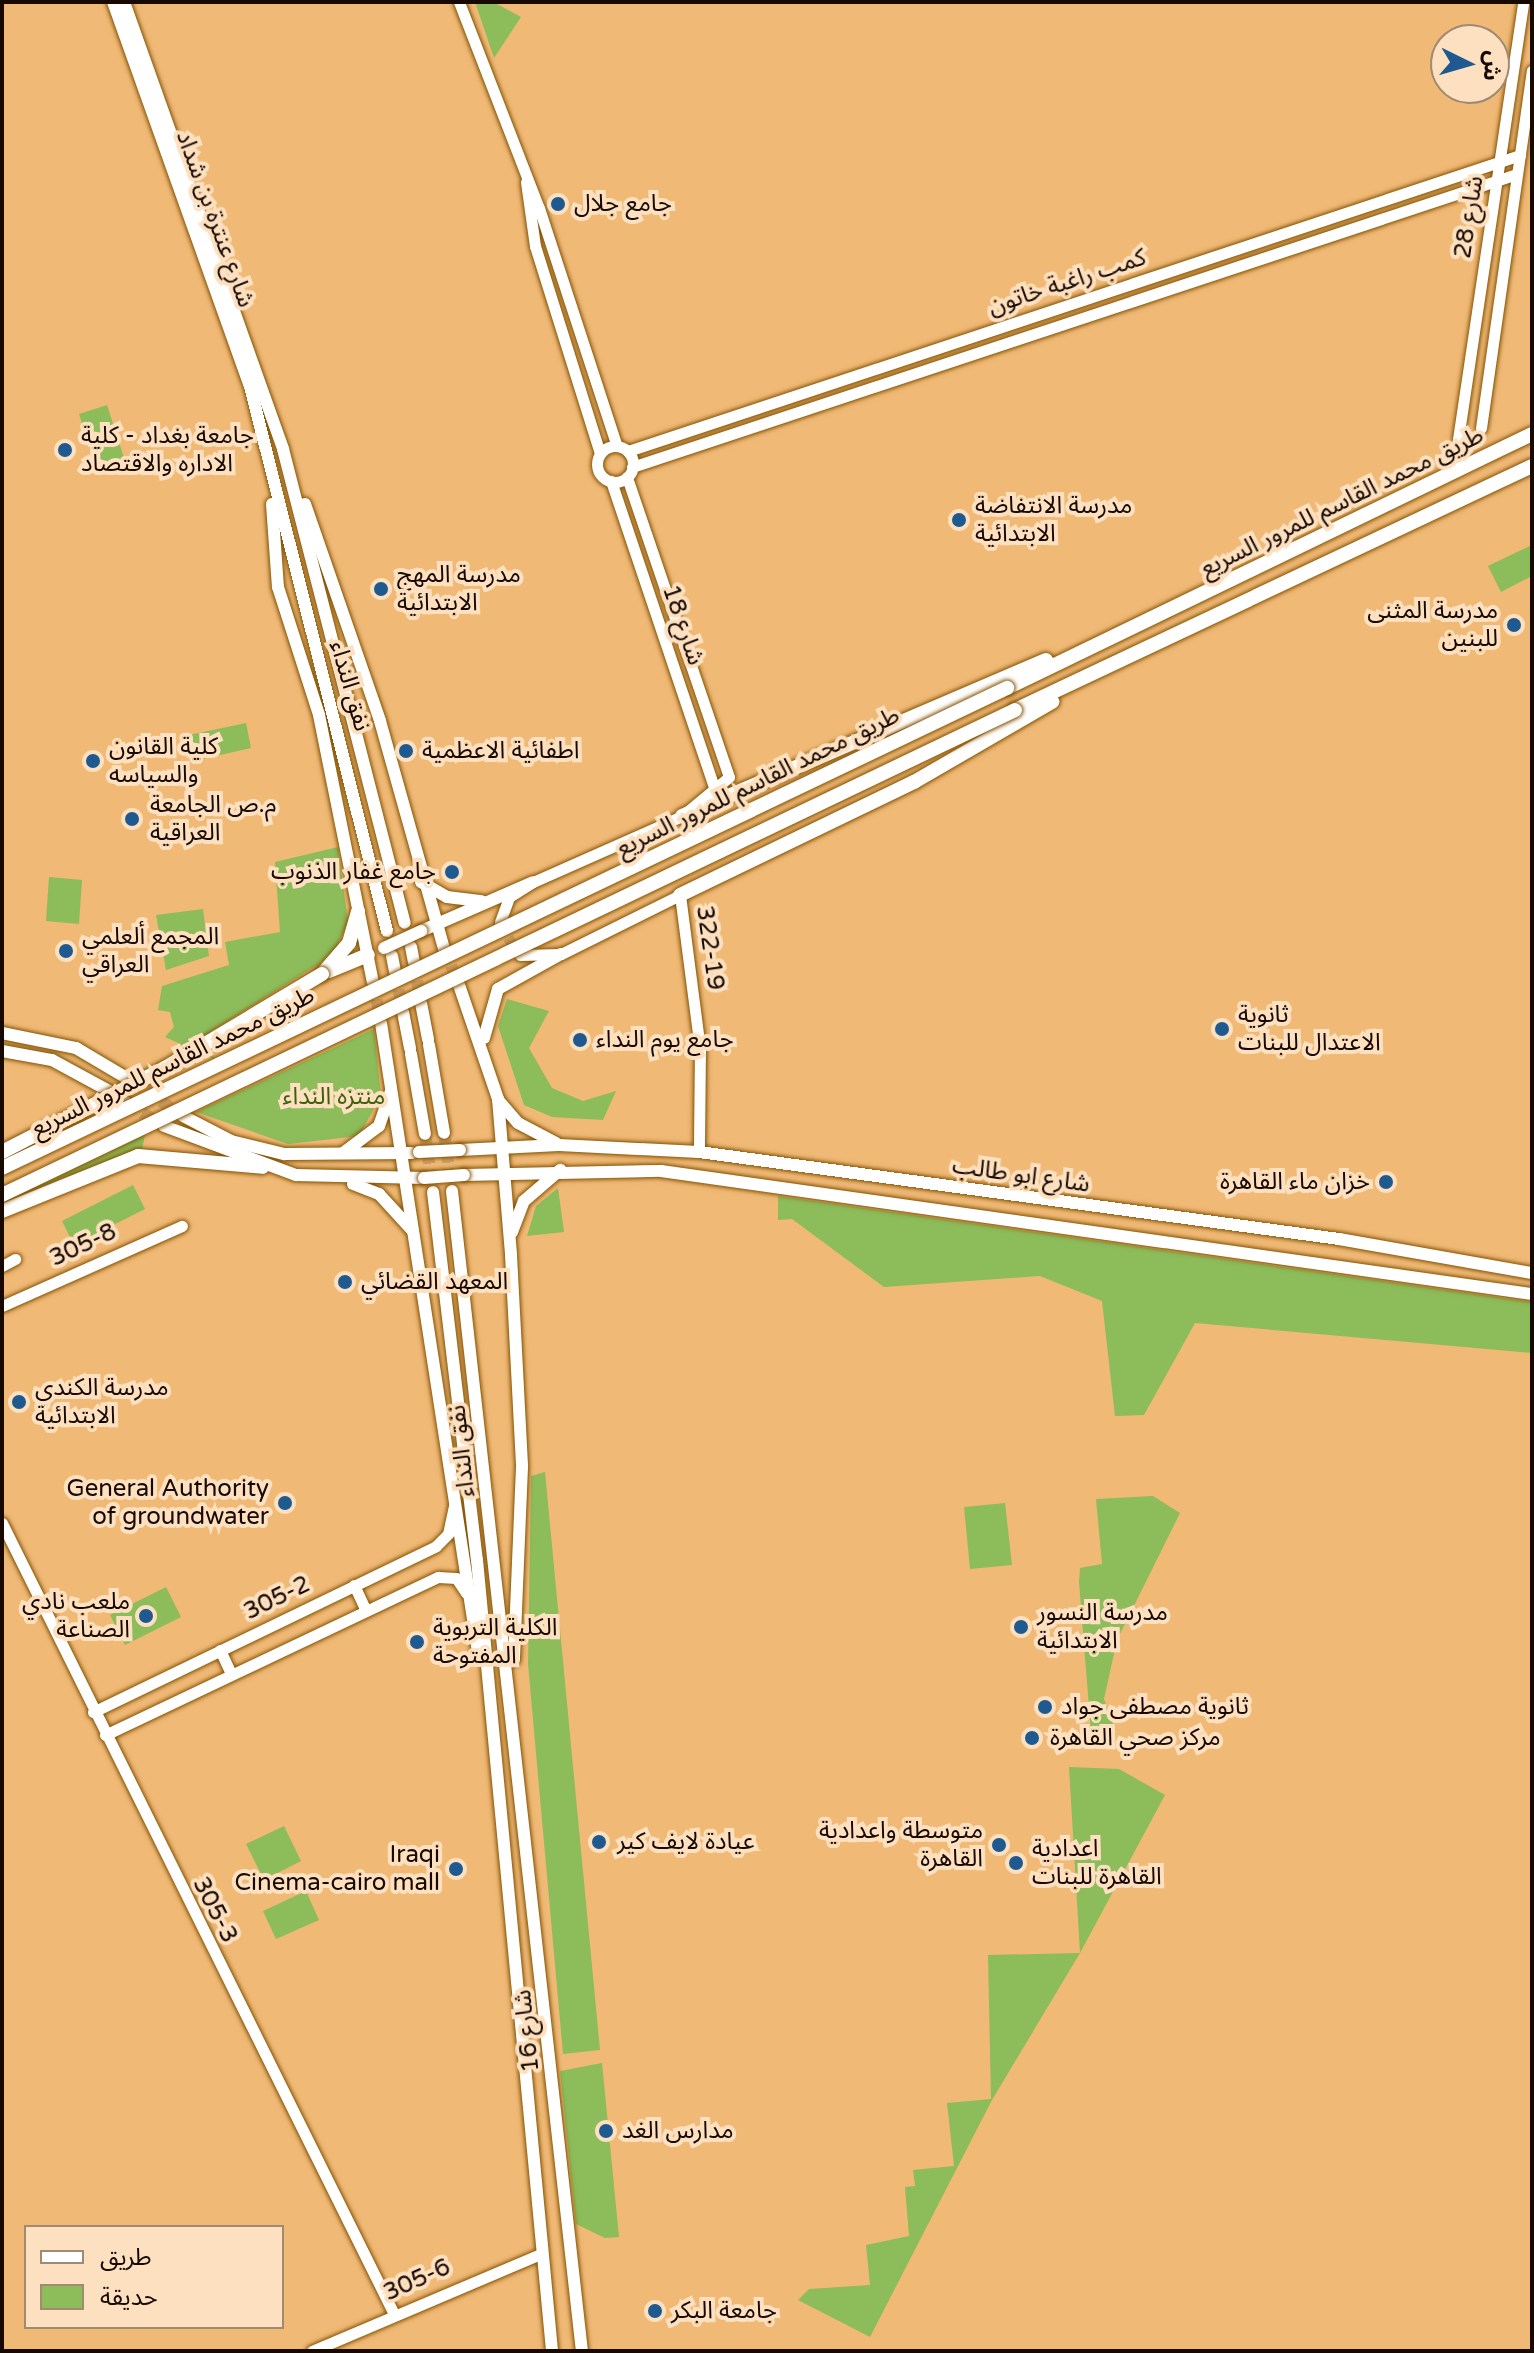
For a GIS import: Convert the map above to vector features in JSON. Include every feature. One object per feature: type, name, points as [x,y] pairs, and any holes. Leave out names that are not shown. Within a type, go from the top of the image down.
[{"type":"highway","name":"طريق محمد القاسم للمرور السريع","points":[[2,1168],[1532,434]]},
{"type":"highway","name":"طريق محمد القاسم للمرور السريع","points":[[2,1195],[1532,466]]},
{"type":"highway","points":[[682,816],[981,684],[1121,632]]},
{"type":"highway","points":[[680,895],[925,776],[1124,660]]},
{"type":"highway","points":[[322,974],[349,943],[358,911]]},
{"type":"highway","points":[[2,1152],[165,1068],[322,974],[368,955]]},
{"type":"highway","points":[[2,1211],[138,1156],[263,1167]]},
{"type":"main road","name":"شارع عنترة بن شداد","points":[[113,2],[223,304],[267,453]]},
{"type":"main road","name":"شارع عنترة بن شداد","points":[[124,2],[283,449]]},
{"type":"main road","points":[[283,449],[380,721],[421,882],[444,949]]},
{"type":"main road","name":"نفق النداء","points":[[283,449],[405,923]]},
{"type":"main road","points":[[267,453],[278,587],[319,715],[373,982]]},
{"type":"main road","name":"نفق النداء","points":[[267,453],[387,931]]},
{"type":"main road","points":[[421,882],[458,900],[493,899]]},
{"type":"main road","points":[[368,955],[388,952],[421,931],[533,882]]},
{"type":"main road","points":[[411,947],[414,963]]},
{"type":"main road","points":[[388,952],[395,972]]},
{"type":"main road","points":[[484,1046],[498,989],[561,954]]},
{"type":"main road","points":[[459,985],[484,1046],[498,1099],[511,1255],[522,1467],[514,1707]]},
{"type":"main road","points":[[421,1003],[444,1133]]},
{"type":"main road","points":[[403,1012],[425,1134]]},
{"type":"main road","points":[[381,1023],[413,1153],[409,1179],[466,1593],[490,1710]]},
{"type":"main road","points":[[2,1033],[76,1048],[130,1080]]},
{"type":"main road","points":[[2,1051],[52,1060],[109,1091]]},
{"type":"main road","points":[[336,1156],[379,1126],[390,1094],[389,1061]]},
{"type":"main road","points":[[498,1099],[518,1123],[559,1145]]},
{"type":"main road","points":[[183,1116],[231,1141],[336,1156],[413,1153]]},
{"type":"main road","points":[[164,1126],[263,1167],[346,1182],[379,1194],[405,1214],[418,1242]]},
{"type":"main road","name":"شارع ابو طالب","points":[[413,1153],[559,1145],[699,1152],[1339,1239],[1532,1273]]},
{"type":"main road","points":[[511,1255],[524,1201],[565,1168]]},
{"type":"main road","name":"شارع ابو طالب","points":[[409,1179],[565,1168],[788,1187],[1532,1294]]},
{"type":"main road","points":[[346,1182],[409,1179]]},
{"type":"main road","name":"نفق النداء","points":[[452,1191],[514,1707]]},
{"type":"main road","name":"نفق النداء","points":[[433,1192],[477,1560],[490,1710]]},
{"type":"main road","name":"شارع 16","points":[[514,1707],[582,2351]]},
{"type":"main road","name":"شارع 16","points":[[490,1710],[552,2351]]},
{"type":"main road","points":[[535,2177],[563,2173]]},
{"type":"street","points":[[459,2],[622,449]]},
{"type":"street","name":"شارع 28","points":[[1458,439],[1523,2]]},
{"type":"street","name":"شارع 28","points":[[1481,428],[1532,71]]},
{"type":"street","name":"كمب راغبة خاتون","points":[[600,453],[622,449],[1520,155]]},
{"type":"street","name":"كمب راغبة خاتون","points":[[611,481],[630,472],[1517,174]]},
{"type":"street","points":[[526,182],[535,246],[600,453]]},
{"type":"street","name":"شارع 18","points":[[600,453],[598,470],[611,481],[713,784],[729,777],[622,449]]},
{"type":"street","points":[[500,922],[509,897],[533,882],[682,816],[713,784]]},
{"type":"street","points":[[520,955],[561,954],[680,895]]},
{"type":"street","name":"322-19","points":[[680,895],[700,1048],[699,1152]]},
{"type":"street","name":"305-8","points":[[2,1306],[182,1226]]},
{"type":"street","name":"305-8","points":[[2,1266],[15,1259]]},
{"type":"street","name":"305-2","points":[[93,1712],[442,1542],[454,1502]]},
{"type":"street","name":"305-3","points":[[2,1523],[394,2314]]},
{"type":"street","name":"305-2","points":[[105,1735],[365,1609],[443,1576],[458,1580],[466,1593]]},
{"type":"street","points":[[354,1585],[365,1609]]},
{"type":"street","points":[[220,1650],[231,1674]]},
{"type":"street","name":"305-6","points":[[312,2351],[541,2254]]},
{"type":"green space","points":[[475,2],[493,2],[521,17],[494,58]]},
{"type":"green space","points":[[107,405],[124,458],[96,467],[79,414]]},
{"type":"green space","points":[[1532,545],[1532,576],[1501,592],[1488,566]]},
{"type":"green space","points":[[246,723],[251,748],[194,761],[189,735]]},
{"type":"green space","points":[[338,847],[348,922],[333,955],[210,1032],[214,1059],[165,1037],[174,1027],[170,1012],[158,1010],[162,986],[229,965],[225,942],[280,932],[275,862]]},
{"type":"green space","points":[[49,877],[82,880],[79,924],[46,921]]},
{"type":"green space","points":[[203,909],[209,956],[166,970],[156,915]]},
{"type":"green space","points":[[507,999],[549,1011],[529,1048],[552,1088],[583,1101],[616,1091],[603,1120],[552,1117],[524,1105],[498,1026]]},
{"type":"green space","name":"منتزه النداء","points":[[374,1029],[381,1096],[359,1136],[288,1144],[196,1112]]},
{"type":"green space","points":[[145,1135],[142,1150],[10,1203],[8,1200]]},
{"type":"green space","points":[[133,1185],[145,1209],[74,1245],[62,1221]]},
{"type":"green space","points":[[558,1188],[564,1232],[527,1236],[536,1206]]},
{"type":"green space","points":[[778,1196],[1532,1302],[1532,1353],[1195,1323],[1144,1415],[1115,1416],[1102,1301],[1040,1276],[884,1287],[792,1219],[778,1220]]},
{"type":"green space","points":[[545,1472],[600,2050],[563,2054],[528,1664],[531,1476]]},
{"type":"green space","points":[[1153,1496],[1180,1513],[1117,1640],[1104,1699],[1114,1727],[1091,1732],[1079,1582],[1080,1568],[1102,1564],[1096,1499]]},
{"type":"green space","points":[[1005,1503],[1012,1565],[970,1569],[964,1507]]},
{"type":"green space","name":"ملعب نادي الصناعة","points":[[166,1587],[181,1617],[125,1645],[110,1615]]},
{"type":"green space","points":[[1069,1767],[1119,1769],[1165,1795],[1080,1953]]},
{"type":"green space","points":[[284,1826],[301,1861],[264,1880],[246,1844]]},
{"type":"green space","points":[[306,1891],[319,1920],[276,1939],[263,1911]]},
{"type":"green space","points":[[1080,1953],[992,2100],[870,2337],[798,2300],[809,2289],[870,2285],[866,2245],[909,2236],[905,2187],[915,2186],[913,2170],[954,2166],[947,2103],[991,2099],[988,1955]]},
{"type":"green space","points":[[602,2063],[619,2237],[605,2238],[576,2224],[560,2071]]},
{"type":"tunnel","points":[[500,923],[518,954]]},
{"type":"tunnel","points":[[444,949],[459,985]]},
{"type":"tunnel","points":[[414,963],[421,1003]]},
{"type":"tunnel","points":[[395,972],[403,1012]]},
{"type":"tunnel","points":[[373,982],[381,1022]]},
{"type":"tunnel","points":[[146,1091],[181,1115]]},
{"type":"tunnel","points":[[127,1103],[162,1125]]},
{"type":"tunnel","points":[[444,1133],[452,1191]]},
{"type":"tunnel","points":[[425,1134],[433,1192]]},
{"type":"place","name":"جامع جلال","points":[[558,204]]},
{"type":"place","name":"جامعة بغداد - كلية الاداره والاقتصاد","points":[[65,450]]},
{"type":"place","name":"مدرسة الانتفاضة الابتدائية","points":[[959,520]]},
{"type":"place","name":"مدرسة المهج الابتدائية","points":[[381,589]]},
{"type":"place","name":"مدرسة المثنى للبنين","points":[[1514,625]]},
{"type":"place","name":"اطفائية الاعظمية","points":[[406,751]]},
{"type":"place","name":"كلية القانون والسياسه","points":[[93,761]]},
{"type":"place","name":"م.ص الجامعة العراقية","points":[[132,819]]},
{"type":"place","name":"جامع غفار الذنوب","points":[[452,872]]},
{"type":"place","name":"المجمع ألعلمي العراقي","points":[[66,951]]},
{"type":"place","name":"ثانوية الاعتدال للبنات","points":[[1222,1029]]},
{"type":"place","name":"جامع يوم النداء","points":[[580,1040]]},
{"type":"place","name":"خزان ماء القاهرة","points":[[1386,1182]]},
{"type":"place","name":"المعهد القضائي","points":[[345,1282]]},
{"type":"place","name":"مدرسة الكندي الابتدائية","points":[[19,1402]]},
{"type":"place","name":"General Authority of groundwater","points":[[285,1503]]},
{"type":"place","name":"ملعب نادي الصناعة","points":[[146,1616]]},
{"type":"place","name":"مدرسة النسور الابتدائية","points":[[1021,1627]]},
{"type":"place","name":"الكلية التربوية المفتوحة","points":[[417,1642]]},
{"type":"place","name":"ثانوية مصطفى جواد","points":[[1045,1707]]},
{"type":"place","name":"مركز صحي القاهرة","points":[[1032,1738]]},
{"type":"place","name":"عيادة لايف كير","points":[[599,1842]]},
{"type":"place","name":"متوسطة واعدادية القاهرة","points":[[999,1845]]},
{"type":"place","name":"اعدادية القاهرة للبنات","points":[[1016,1863]]},
{"type":"place","name":"Iraqi Cinema-cairo mall","points":[[456,1869]]},
{"type":"place","name":"مدارس الغد","points":[[606,2131]]},
{"type":"place","name":"جامعة البكر","points":[[655,2311]]}]
